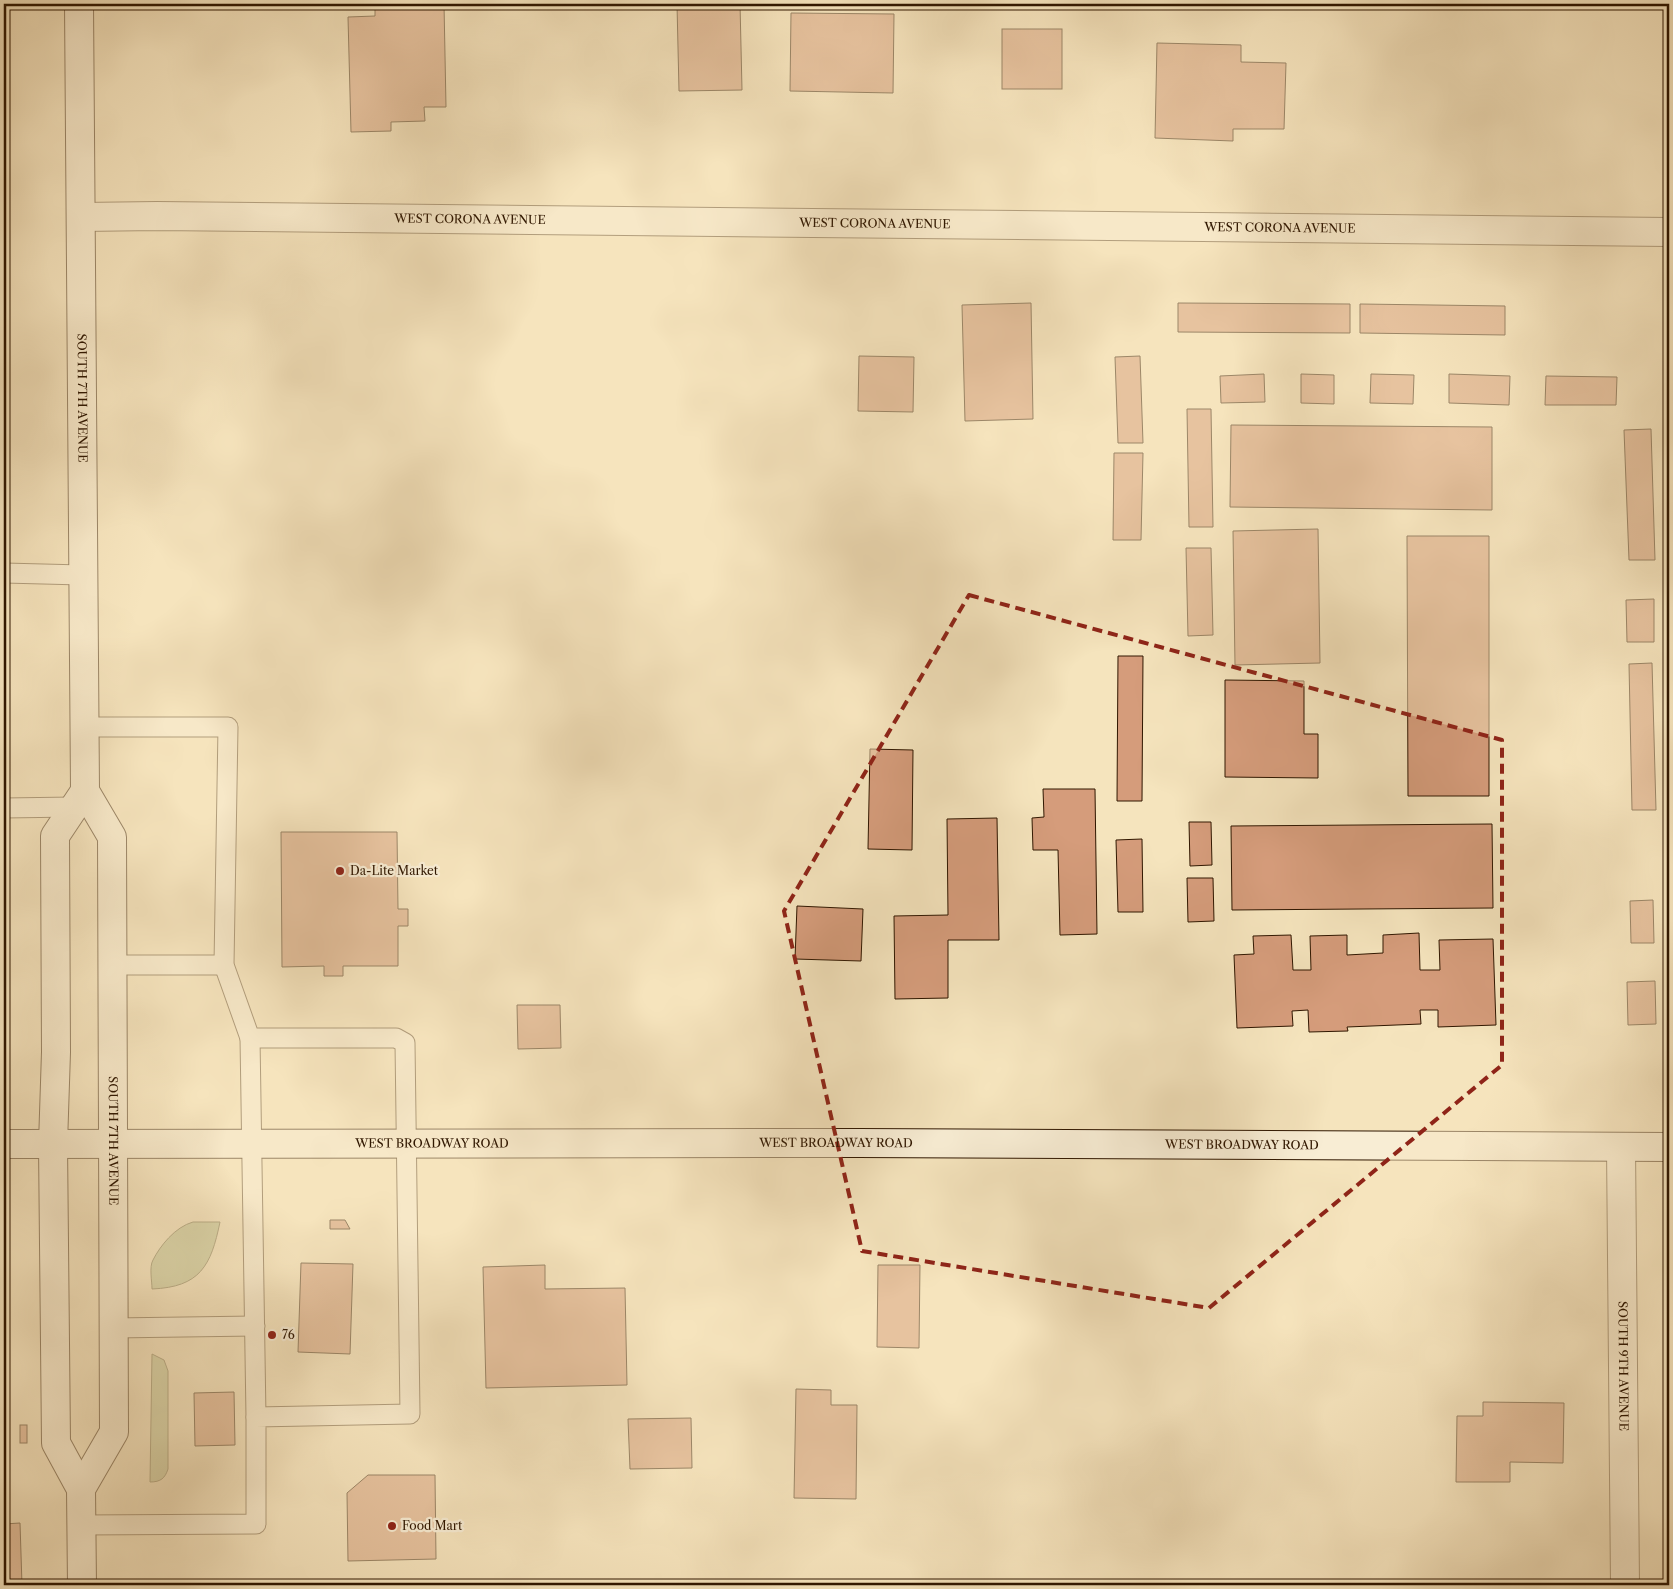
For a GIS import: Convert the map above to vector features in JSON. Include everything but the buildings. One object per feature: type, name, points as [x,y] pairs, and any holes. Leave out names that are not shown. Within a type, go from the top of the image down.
[{"type":"main road","name":"SOUTH 7TH AVENUE","points":[[79,4],[84,727],[80,799],[112,837],[114,1328],[114,1432],[80,1489]]},
{"type":"main road","name":"WEST CORONA AVENUE","points":[[80,217],[196,216],[1669,232]]},
{"type":"main road","points":[[80,799],[55,836],[56,1052],[53,1144],[56,1443],[80,1489],[82,1585]]},
{"type":"main road","name":"WEST BROADWAY ROAD","points":[[4,1144],[868,1143],[1669,1147]]},
{"type":"main road","name":"SOUTH 9TH AVENUE","points":[[1621,1147],[1625,1585]]},
{"type":"lane","points":[[4,573],[82,575]]},
{"type":"lane","points":[[81,1525],[256,1524],[250,1038],[224,965],[228,727],[84,727]]},
{"type":"lane","points":[[4,808],[80,799]]},
{"type":"lane","points":[[112,964],[224,965]]},
{"type":"lane","points":[[250,1038],[396,1038],[405,1043],[408,1144],[410,1414],[256,1417]]},
{"type":"lane","points":[[114,1328],[255,1326]]},
{"type":"highlighted area","points":[[969,595],[1502,740],[1502,1065],[1209,1308],[862,1251],[784,911]]},
{"type":"green space","points":[[193,1222],[220,1222],[207,1262],[192,1279],[182,1284],[152,1289],[151,1266],[156,1255],[174,1233],[186,1224]]},
{"type":"green space","points":[[152,1354],[164,1360],[168,1371],[168,1469],[162,1479],[150,1482]]},
{"type":"place","name":"Da-Lite Market","points":[[340,871]]},
{"type":"place","name":"76","points":[[272,1335]]},
{"type":"place","name":"Food Mart","points":[[392,1526]]}]
